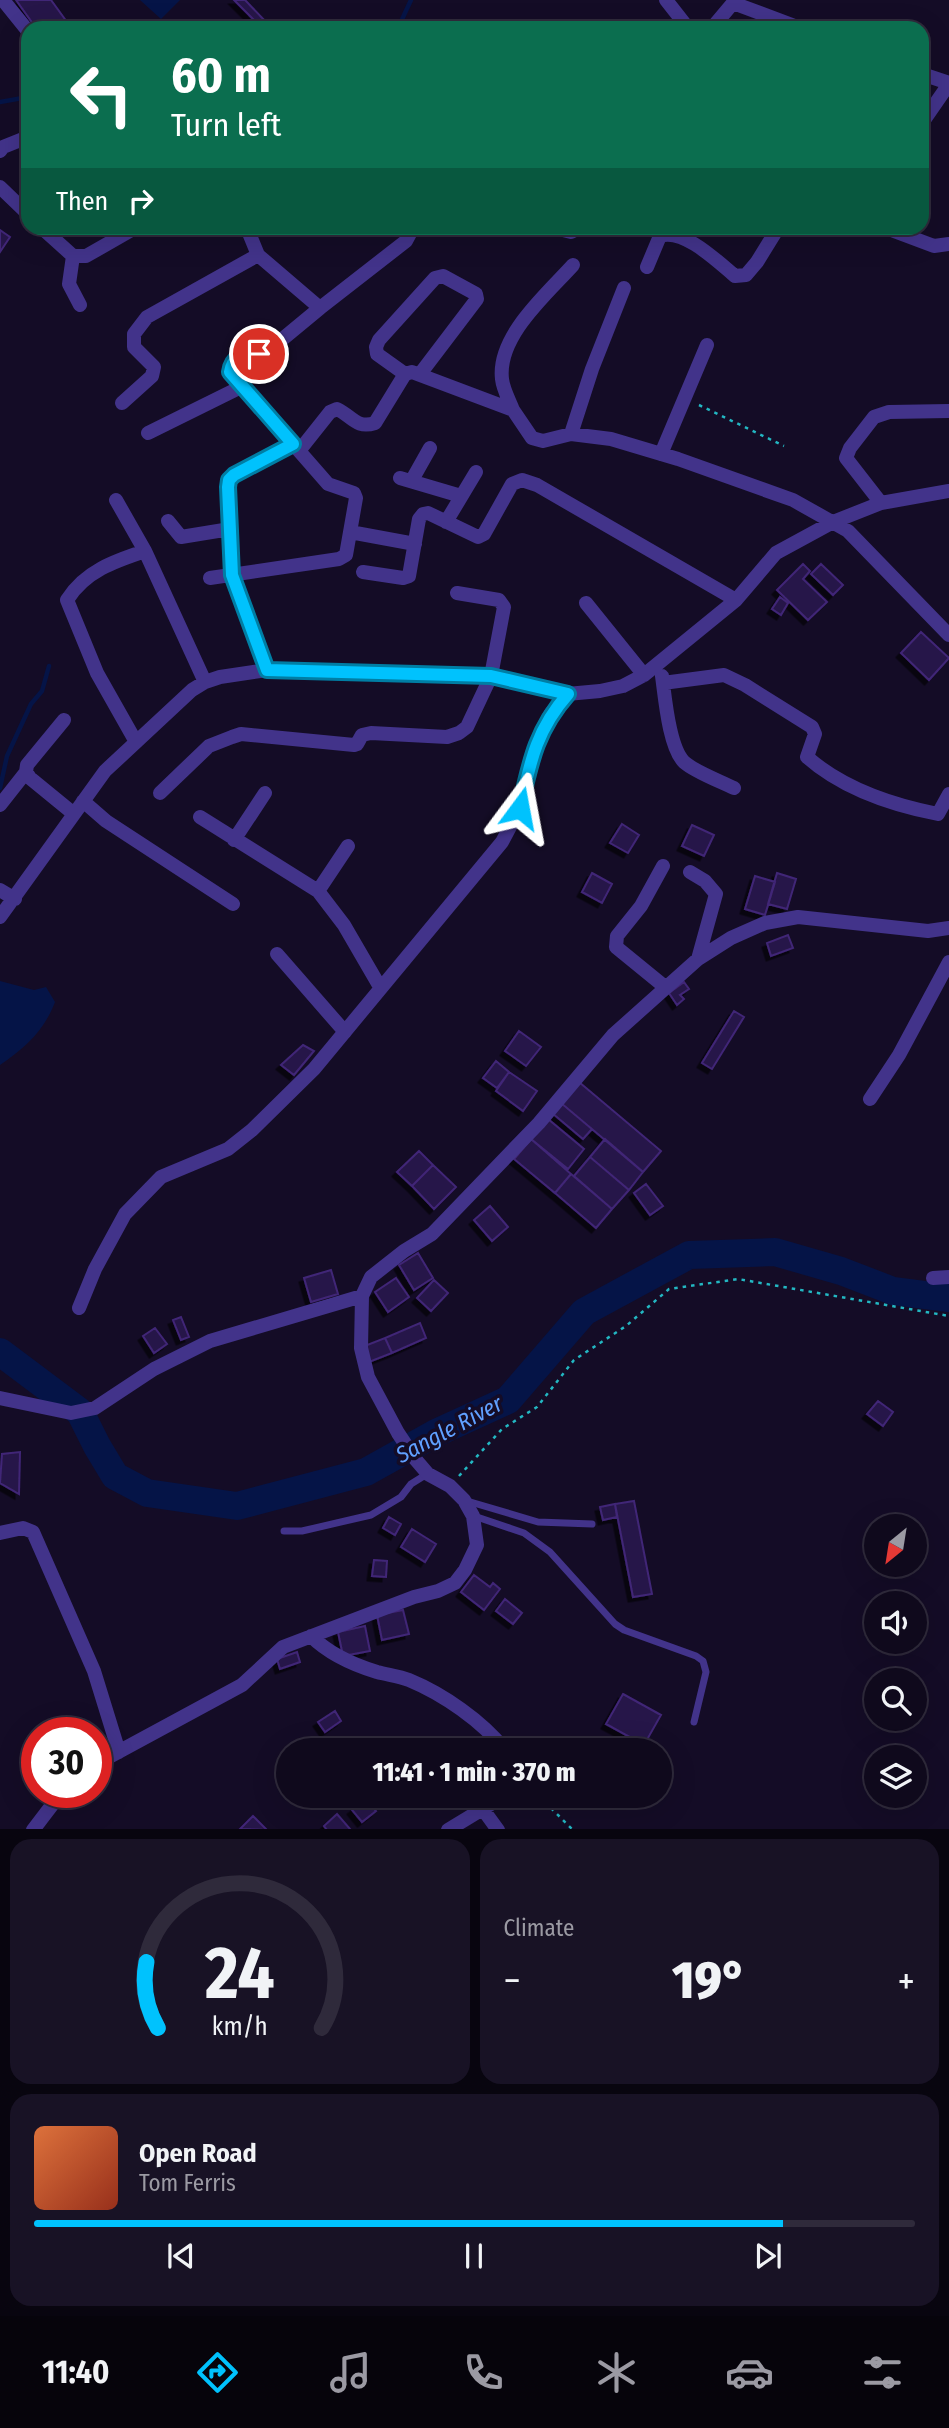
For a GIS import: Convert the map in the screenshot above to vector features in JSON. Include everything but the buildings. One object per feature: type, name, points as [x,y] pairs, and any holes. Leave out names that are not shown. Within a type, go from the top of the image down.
[{"type":"street","points":[[4,0],[21,22]]},
{"type":"street","points":[[666,0],[682,21]]},
{"type":"street","points":[[718,21],[733,3],[748,3],[785,21]]},
{"type":"street","points":[[929,77],[949,84],[929,113]]},
{"type":"street","points":[[0,151],[3,147],[21,140]]},
{"type":"street","points":[[0,187],[21,207]]},
{"type":"street","points":[[50,235],[73,256],[86,256],[123,235]]},
{"type":"street","points":[[250,235],[258,255],[320,308]]},
{"type":"street","points":[[210,578],[339,559],[346,555],[356,498],[354,493],[328,484],[230,372],[233,363],[243,354],[268,351],[406,241],[409,235]]},
{"type":"street","points":[[647,267],[662,235]]},
{"type":"street","points":[[674,235],[685,238],[735,276],[746,275],[774,235]]},
{"type":"street","points":[[905,235],[934,246],[949,244]]},
{"type":"street","points":[[122,403],[152,376],[153,367],[134,347],[134,334],[147,317],[258,255]]},
{"type":"street","points":[[73,256],[69,284],[80,305]]},
{"type":"street","points":[[573,265],[512,334],[502,368],[502,381],[513,410],[532,438],[543,441],[571,434],[611,439],[793,500],[848,531],[949,635]]},
{"type":"street","points":[[267,670],[232,575],[229,480],[234,475],[296,448],[330,412],[337,409],[357,424],[365,426],[375,423],[412,374],[477,299],[476,295],[443,276],[435,278],[379,340],[377,354],[412,374],[513,410]]},
{"type":"street","points":[[571,434],[592,369],[624,288]]},
{"type":"street","points":[[661,454],[708,345]]},
{"type":"street","points":[[148,433],[241,387]]},
{"type":"street","points":[[881,503],[846,458],[850,448],[874,418],[890,412],[949,411]]},
{"type":"street","points":[[430,448],[406,479],[461,496]]},
{"type":"street","points":[[446,522],[476,472]]},
{"type":"street","points":[[363,572],[403,578],[409,576],[419,519],[423,514],[428,513],[478,537],[484,534],[512,484],[522,480],[537,485],[736,600]]},
{"type":"street","points":[[0,917],[105,771],[205,682],[267,670],[491,676],[568,694],[600,691],[624,685],[644,676],[736,600],[776,553],[833,522],[881,503],[949,491]]},
{"type":"street","points":[[116,500],[145,551],[205,682]]},
{"type":"street","points":[[168,521],[181,537],[230,529]]},
{"type":"street","points":[[350,532],[415,544]]},
{"type":"street","points":[[136,741],[97,673],[67,600],[104,565],[145,551]]},
{"type":"street","points":[[160,793],[209,746],[241,734],[354,745],[362,735],[370,733],[447,737],[459,733],[467,727],[491,676],[504,607],[499,600],[457,593]]},
{"type":"street","points":[[586,603],[644,676]]},
{"type":"street","points":[[660,661],[671,731],[684,761],[734,788]]},
{"type":"street","points":[[663,683],[724,675],[746,684],[812,727],[815,734],[807,757],[852,785],[892,803],[937,814],[949,794]]},
{"type":"street","points":[[79,1308],[95,1269],[125,1214],[161,1177],[228,1149],[252,1130],[314,1069],[502,842],[520,808],[539,737],[551,713],[568,694]]},
{"type":"street","points":[[0,805],[26,772],[27,765],[64,720]]},
{"type":"street","points":[[26,772],[74,814]]},
{"type":"street","points":[[234,841],[265,793]]},
{"type":"street","points":[[83,801],[106,821],[233,904]]},
{"type":"street","points":[[201,817],[234,841],[318,891],[344,925],[380,987]]},
{"type":"street","points":[[318,891],[348,846]]},
{"type":"street","points":[[663,866],[641,906],[617,936],[616,947],[665,987]]},
{"type":"street","points":[[690,872],[705,881],[716,894],[698,959]]},
{"type":"street","points":[[0,890],[15,899]]},
{"type":"street","points":[[112,1756],[242,1685],[284,1647],[414,1597],[438,1591],[455,1583],[465,1570],[477,1545],[473,1516],[464,1500],[450,1486],[428,1474],[416,1460],[368,1377],[360,1348],[362,1296],[371,1277],[404,1251],[432,1234],[539,1124],[613,1035],[698,959],[765,923],[798,917],[928,931],[949,928]]},
{"type":"street","points":[[277,954],[345,1032]]},
{"type":"street","points":[[870,1099],[899,1055],[949,962]]},
{"type":"street","points":[[933,1278],[949,1277]]},
{"type":"street","points":[[0,1398],[71,1413],[95,1408],[154,1369],[210,1341],[362,1296]]},
{"type":"street","points":[[0,1532],[23,1528],[33,1532],[94,1671],[119,1752]]},
{"type":"street","points":[[311,1636],[323,1648],[374,1671],[409,1680],[463,1710],[496,1738]]},
{"type":"street","points":[[33,1829],[49,1808]]},
{"type":"street","points":[[448,1829],[482,1808],[498,1829]]},
{"type":"lane","points":[[284,1531],[302,1531],[371,1515],[401,1497],[411,1484],[428,1474]]},
{"type":"lane","points":[[464,1500],[538,1522],[592,1524]]},
{"type":"lane","points":[[473,1516],[524,1533],[550,1552],[624,1630],[703,1661],[706,1672],[694,1722]]},
{"type":"path","points":[[686,400],[784,446]]},
{"type":"path","points":[[450,1486],[502,1429],[537,1407],[573,1360],[625,1326],[669,1289],[738,1279],[949,1316]]},
{"type":"path","points":[[551,1808],[573,1829]]},
{"type":"shaded area","points":[[140,0],[180,0],[161,19]]},
{"type":"shaded area","points":[[0,981],[34,990],[46,987],[55,1002],[33,1038],[0,1065]]},
{"type":"waterway","points":[[401,21],[411,0]]},
{"type":"waterway","points":[[0,102],[21,98]]},
{"type":"waterway","points":[[0,788],[7,756],[31,704],[42,691],[49,666]]},
{"type":"waterway","name":"Sangle River","points":[[0,1352],[80,1412],[115,1476],[147,1493],[237,1506],[366,1472],[436,1433],[508,1400],[584,1312],[689,1255],[775,1252],[841,1271],[893,1291],[949,1298]]},
{"type":"route","points":[[259,354],[243,354],[230,367],[230,372],[293,444],[234,475],[229,480],[228,487],[232,575],[267,670],[491,676],[568,694],[551,713],[539,737],[520,808]]}]
